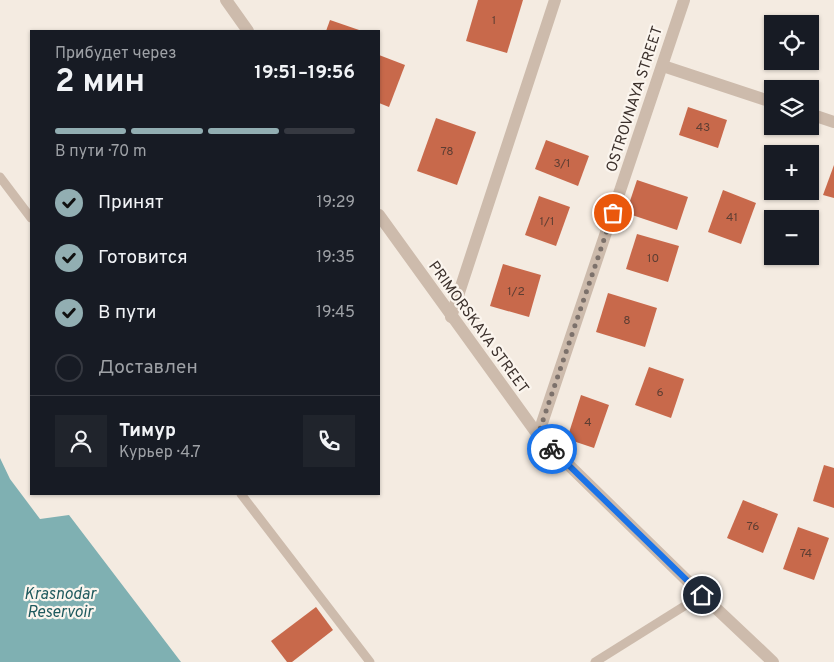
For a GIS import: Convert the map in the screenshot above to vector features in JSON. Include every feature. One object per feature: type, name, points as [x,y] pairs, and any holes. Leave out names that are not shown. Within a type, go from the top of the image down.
[{"type":"street","points":[[226,0],[247,30]]},
{"type":"street","points":[[451,317],[555,0]]},
{"type":"street","name":"OSTROVNAYA STREET","points":[[538,435],[684,0]]},
{"type":"street","points":[[663,66],[764,99]]},
{"type":"street","points":[[819,117],[834,122]]},
{"type":"street","name":"PRIMORSKAYA STREET","points":[[380,216],[538,435],[773,662]]},
{"type":"lane","points":[[0,177],[30,217]]},
{"type":"lane","points":[[242,495],[370,662]]},
{"type":"lane","points":[[595,662],[702,595]]},
{"type":"water","name":"Krasnodar Reservoir","points":[[0,458],[10,479],[40,519],[69,515],[181,662],[0,662]]},
{"type":"building","points":[[478,0],[523,0],[507,53],[466,41]]},
{"type":"building","points":[[330,20],[359,30],[326,30]]},
{"type":"building","points":[[380,55],[405,65],[389,107],[380,103]]},
{"type":"building","points":[[688,107],[727,120],[718,148],[679,135]]},
{"type":"building","points":[[436,118],[476,132],[457,185],[417,171]]},
{"type":"building","points":[[546,140],[589,156],[578,186],[535,169]]},
{"type":"building","points":[[834,165],[834,198],[823,195]]},
{"type":"building","points":[[637,180],[688,197],[677,230],[626,213]]},
{"type":"building","points":[[723,190],[756,203],[741,244],[708,232]]},
{"type":"building","points":[[539,196],[570,207],[556,246],[525,235]]},
{"type":"building","points":[[637,234],[679,246],[668,282],[626,269]]},
{"type":"building","points":[[503,264],[541,275],[529,317],[490,306]]},
{"type":"building","points":[[608,293],[657,308],[645,347],[596,332]]},
{"type":"building","points":[[649,367],[684,379],[671,418],[635,405]]},
{"type":"building","points":[[581,395],[609,405],[594,448],[567,439]]},
{"type":"building","points":[[824,465],[834,468],[834,508],[813,501]]},
{"type":"building","points":[[743,500],[778,514],[763,553],[727,538]]},
{"type":"building","points":[[798,527],[829,538],[814,580],[783,569]]},
{"type":"building","points":[[316,607],[333,630],[292,662],[287,662],[271,641]]},
{"type":"way so far","points":[[552,449],[538,435],[613,213]]},
{"type":"route","points":[[552,449],[702,595]]}]
